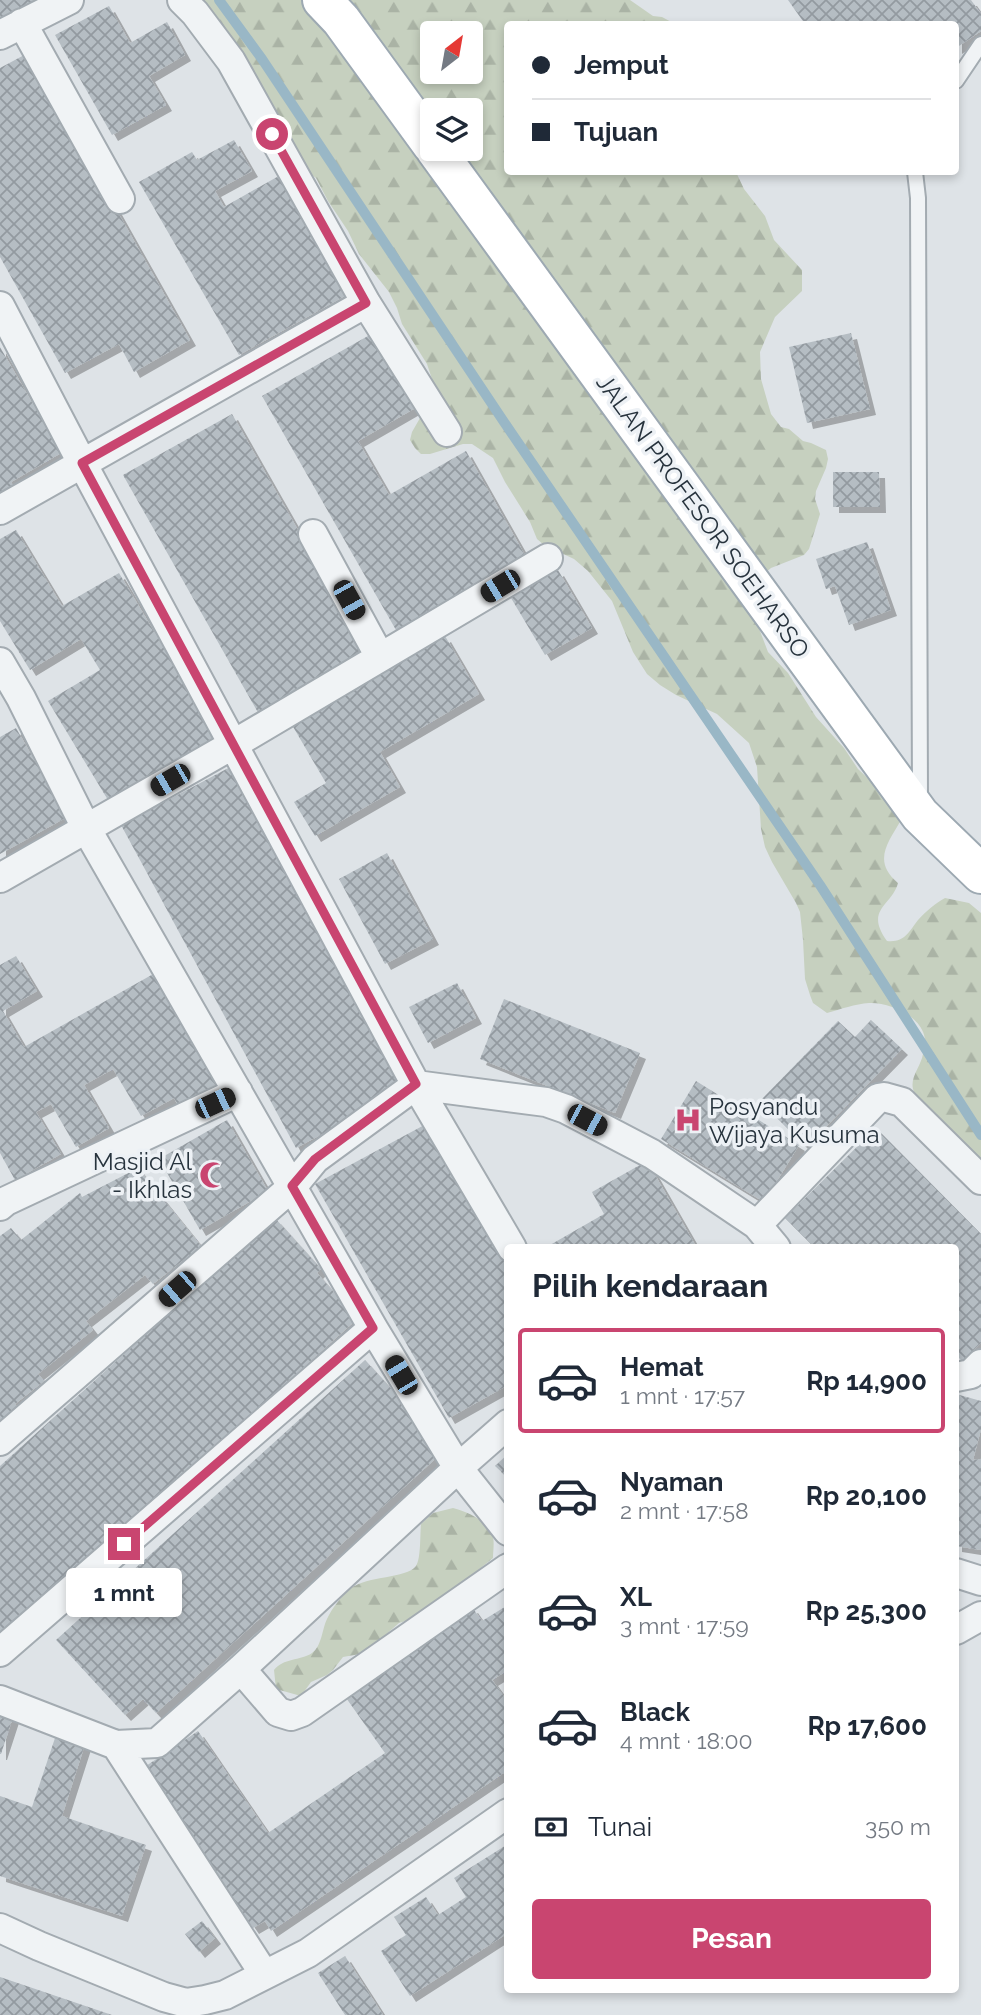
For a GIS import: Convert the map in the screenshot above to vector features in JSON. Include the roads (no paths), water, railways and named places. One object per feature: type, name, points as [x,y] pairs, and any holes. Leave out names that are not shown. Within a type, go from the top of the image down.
[{"type":"main road","name":"JALAN PROFESOR SOEHARSO","points":[[322,0],[341,20],[420,128]]},
{"type":"main road","name":"JALAN PROFESOR SOEHARSO","points":[[444,161],[920,815],[981,874]]},
{"type":"street","points":[[69,0],[11,29],[120,199]]},
{"type":"street","points":[[182,0],[231,61],[366,303],[447,432]]},
{"type":"street","points":[[0,510],[366,303]]},
{"type":"street","points":[[1,312],[416,1084],[510,1244]]},
{"type":"street","points":[[313,534],[380,657]]},
{"type":"street","points":[[0,878],[234,744],[548,558]]},
{"type":"street","points":[[0,662],[10,704],[86,828],[373,1328],[458,1468],[504,1526]]},
{"type":"street","points":[[0,1441],[292,1186],[315,1159],[416,1084],[557,1104],[652,1154],[757,1225],[773,1244]]},
{"type":"street","points":[[2,1199],[238,1092]]},
{"type":"street","points":[[757,1225],[878,1098],[902,1102],[981,1180]]},
{"type":"street","points":[[0,1652],[373,1328]]},
{"type":"street","points":[[959,1376],[971,1374],[981,1364]]},
{"type":"street","points":[[0,1700],[116,1745],[156,1743],[241,1669],[504,1428]]},
{"type":"street","points":[[241,1669],[278,1712],[292,1716],[302,1713],[504,1571]]},
{"type":"street","points":[[959,1574],[981,1581]]},
{"type":"street","points":[[959,1628],[981,1616]]},
{"type":"street","points":[[116,1745],[264,1975]]},
{"type":"street","points":[[0,1928],[107,1974],[186,2003],[225,1996],[309,1953],[504,1817]]},
{"type":"lane","points":[[959,77],[981,44]]},
{"type":"lane","points":[[915,175],[918,212],[920,815]]},
{"type":"waterway","points":[[219,0],[262,59],[504,422],[820,885],[981,1135]]},
{"type":"place","name":"Posyandu Wijaya Kusuma","points":[[688,1120]]},
{"type":"place","name":"Masjid Al - Ikhlas","points":[[213,1175]]}]
